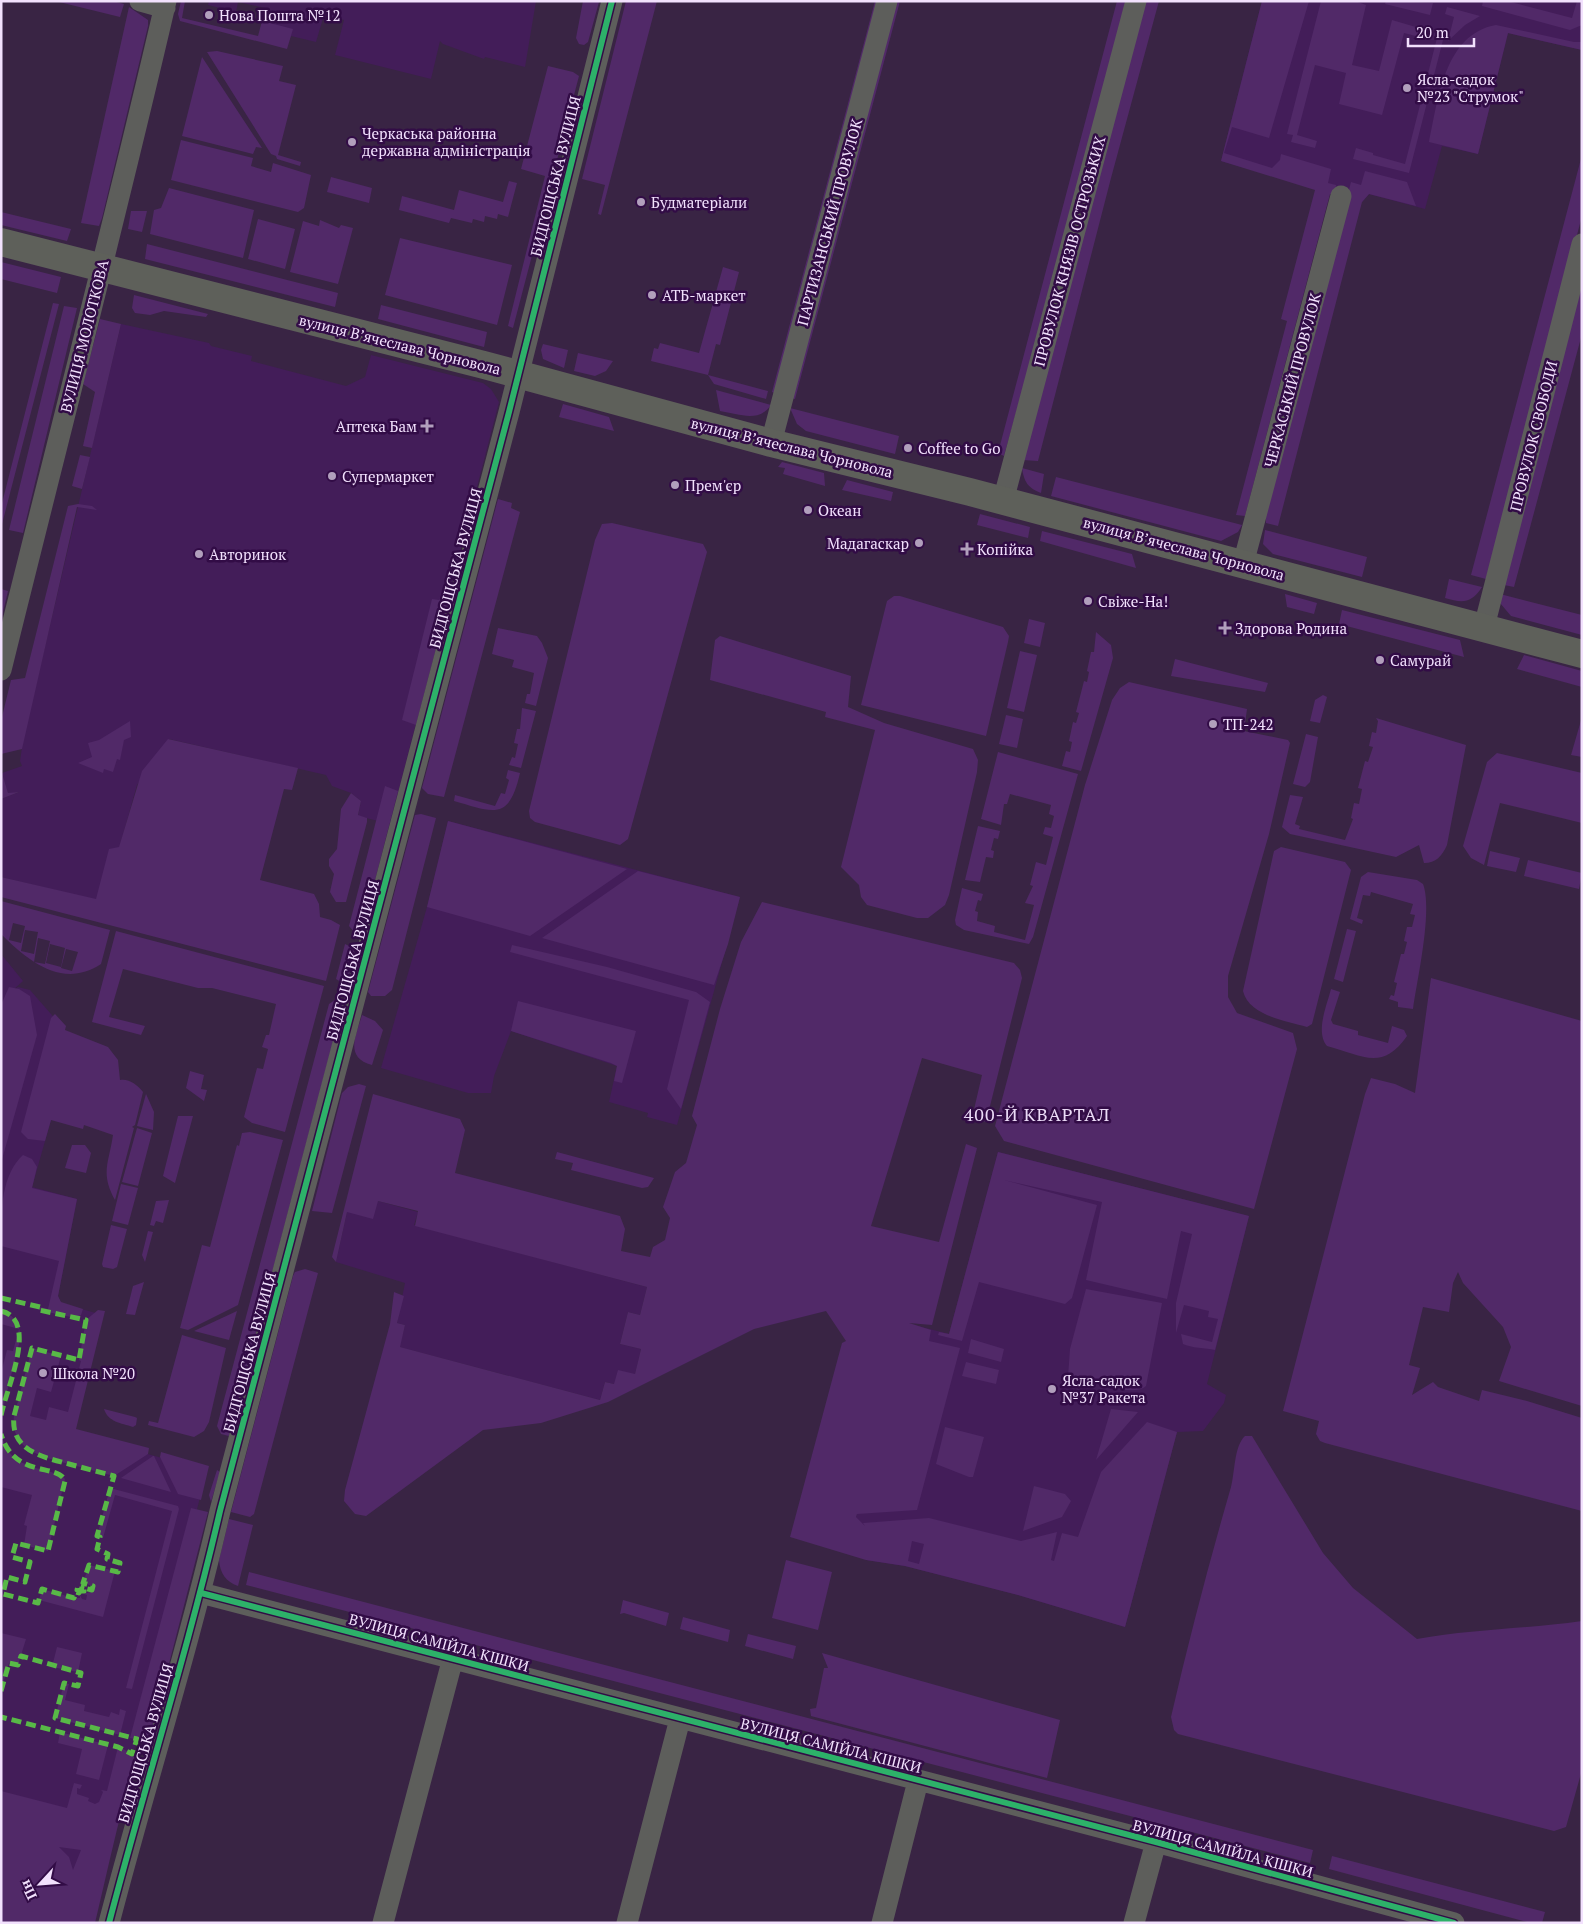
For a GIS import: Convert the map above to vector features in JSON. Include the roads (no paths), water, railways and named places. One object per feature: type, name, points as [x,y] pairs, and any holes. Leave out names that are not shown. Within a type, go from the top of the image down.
[{"type":"main road","name":"вулиця Вʼячеслава Чорновола","points":[[1,242],[518,374],[1582,654]]},
{"type":"street","points":[[140,1],[165,5]]},
{"type":"street","name":"БИДГОЩСЬКА ВУЛИЦЯ","points":[[109,1923],[136,1817],[201,1593],[220,1511],[518,374],[612,1]]},
{"type":"street","name":"ПАРТИЗАНСЬКИЙ ПРОВУЛОК","points":[[771,442],[887,1]]},
{"type":"street","name":"ПРОВУЛОК КНЯЗІВ ОСТРОЗЬКИХ","points":[[1003,501],[1136,1]]},
{"type":"street","name":"ВУЛИЦЯ МОЛОТКОВА","points":[[1,670],[102,267],[165,5]]},
{"type":"street","name":"ЧЕРКАСЬКИЙ ПРОВУЛОК","points":[[1243,564],[1341,196]]},
{"type":"street","name":"ПРОВУЛОК СВОБОДИ","points":[[1484,627],[1582,244]]},
{"type":"street","name":"ВУЛИЦЯ САМІЙЛА КІШКИ","points":[[201,1593],[1156,1842],[1390,1915],[1454,1923]]},
{"type":"street","points":[[384,1923],[453,1658]]},
{"type":"street","points":[[627,1923],[680,1719]]},
{"type":"street","points":[[882,1923],[918,1781]]},
{"type":"street","points":[[1134,1923],[1156,1842]]},
{"type":"place","name":"Нова Пошта №12","points":[[209,15]]},
{"type":"place","name":"Ясла-садок №23 \"Струмок\"","points":[[1407,88]]},
{"type":"place","name":"Черкаська районна державна адміністрація","points":[[352,142]]},
{"type":"place","name":"Будматеріали","points":[[641,202]]},
{"type":"place","name":"АТБ-маркет","points":[[652,295]]},
{"type":"place","name":"Аптека Бам","points":[[427,426]]},
{"type":"place","name":"Coffee to Go","points":[[908,448]]},
{"type":"place","name":"Супермаркет","points":[[332,476]]},
{"type":"place","name":"Прем'єр","points":[[675,485]]},
{"type":"place","name":"Океан","points":[[808,510]]},
{"type":"place","name":"Мадагаскар","points":[[919,543]]},
{"type":"place","name":"Копійка","points":[[967,549]]},
{"type":"place","name":"Авторинок","points":[[199,554]]},
{"type":"place","name":"Свіже-На!","points":[[1088,601]]},
{"type":"place","name":"Здорова Родина","points":[[1225,628]]},
{"type":"place","name":"Самурай","points":[[1380,660]]},
{"type":"place","name":"ТП-242","points":[[1213,724]]},
{"type":"place","name":"Школа №20","points":[[43,1373]]},
{"type":"place","name":"Ясла-садок №37 Ракета","points":[[1052,1389]]},
{"type":"district","name":"400-Й КВАРТАЛ","points":[[1037,1114]]}]
